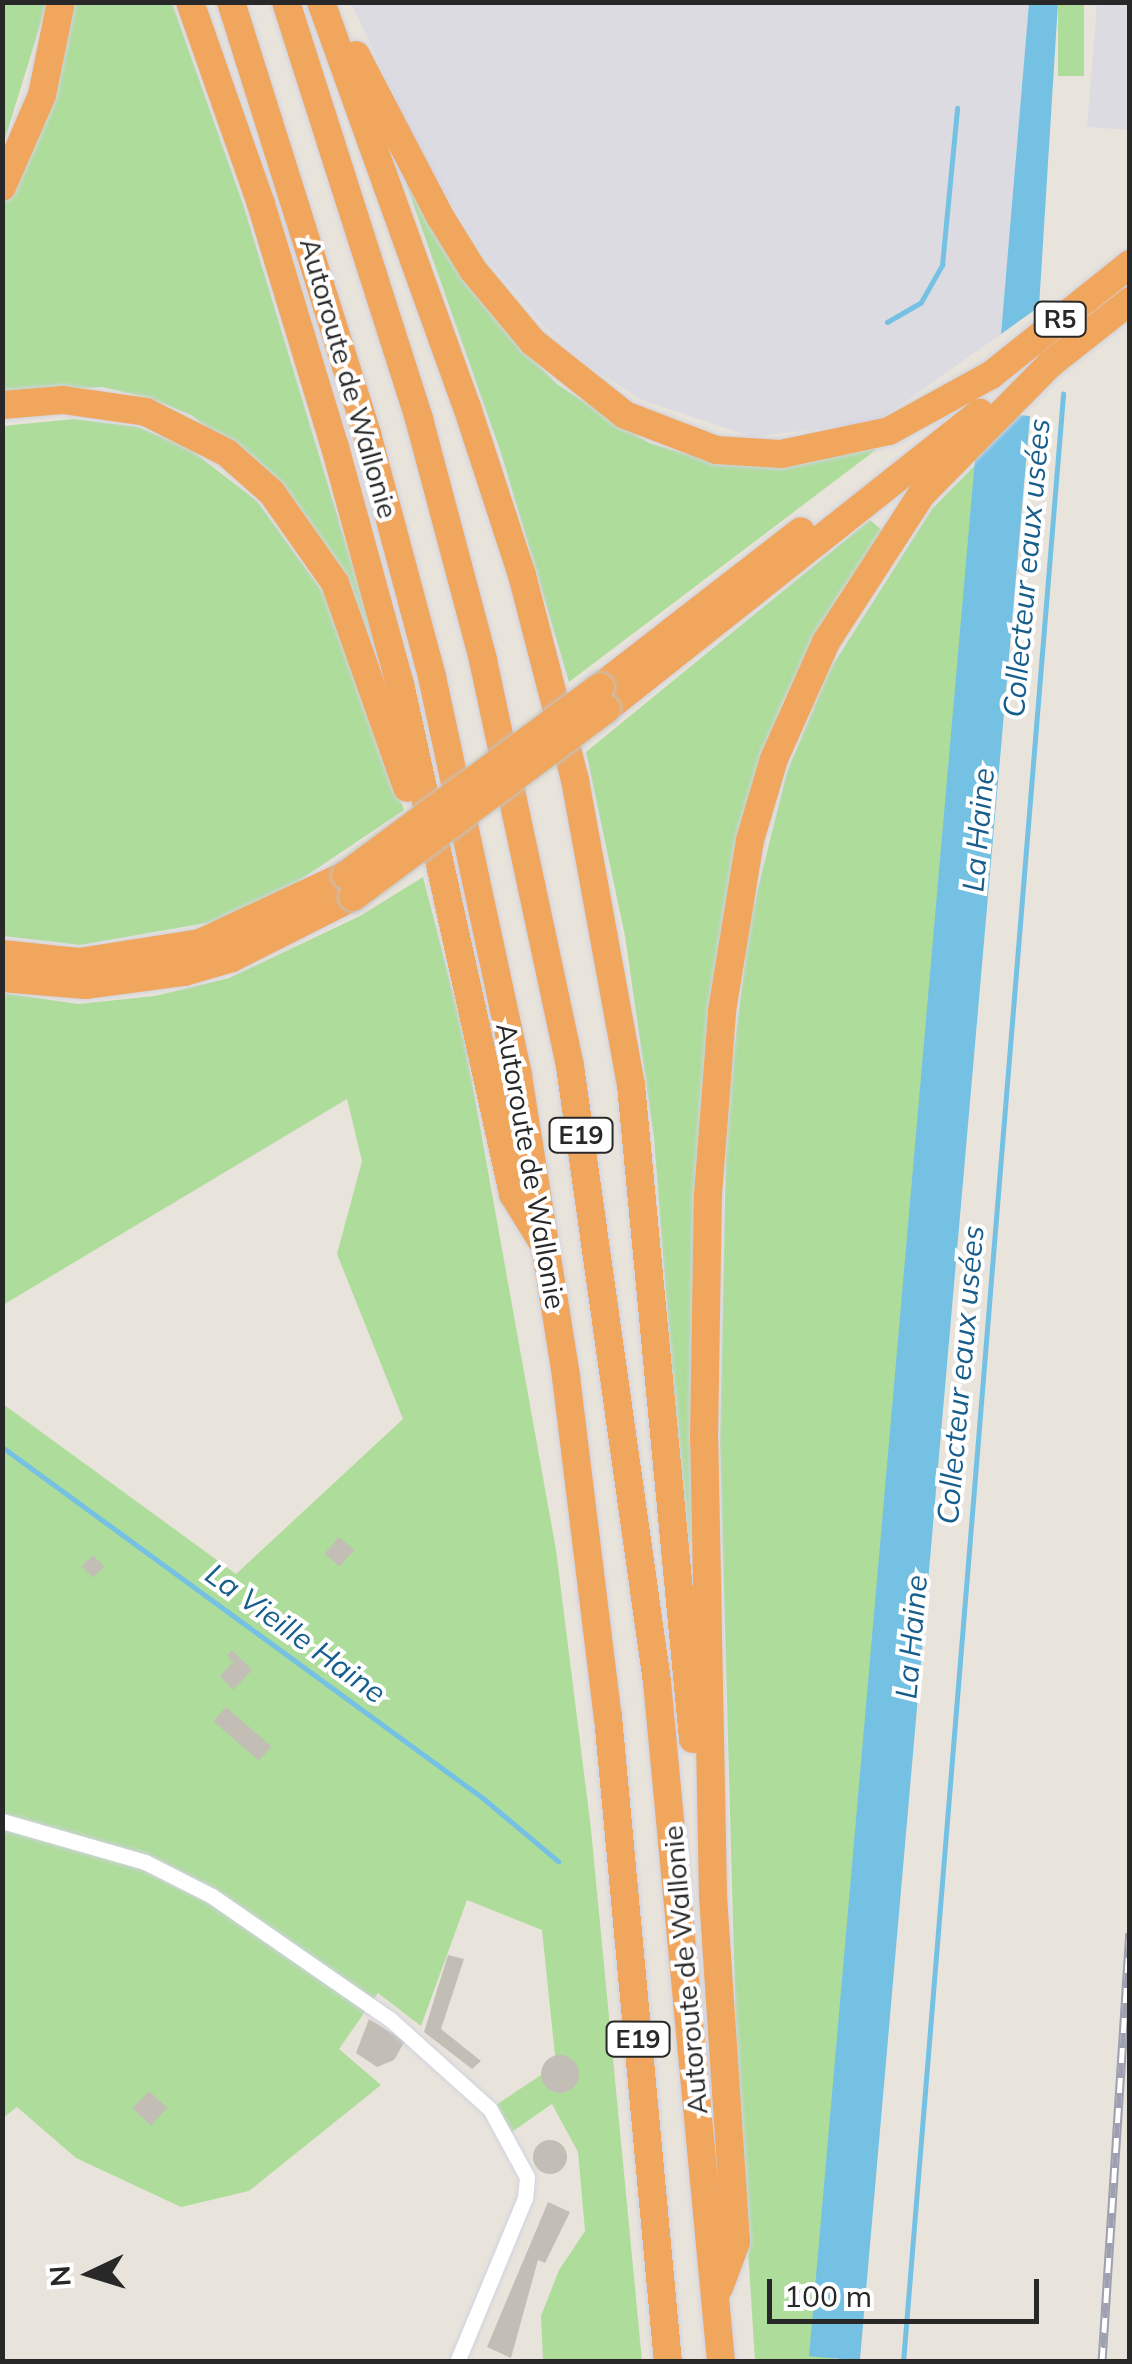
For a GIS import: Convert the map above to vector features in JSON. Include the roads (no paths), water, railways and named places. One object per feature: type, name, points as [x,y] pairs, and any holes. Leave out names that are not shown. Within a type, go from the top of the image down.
[{"type":"highway","points":[[2,187],[42,95],[61,2]]},
{"type":"highway","points":[[190,2],[261,204],[335,447],[400,684],[513,1194],[548,1252]]},
{"type":"highway","name":"Autoroute de Wallonie","points":[[231,2],[362,415],[432,677],[484,908],[548,1252],[608,1717],[668,2362]]},
{"type":"highway","name":"Autoroute de Wallonie","points":[[286,2],[419,419],[483,660],[570,1066],[657,1682],[721,2362]]},
{"type":"highway","points":[[321,2],[522,575],[605,924],[650,1245],[662,1443],[713,1894]]},
{"type":"highway","points":[[332,2],[412,170],[473,270],[533,342],[624,414],[716,450],[780,454],[890,431],[991,374]]},
{"type":"highway","name":"R5","points":[[991,374],[1130,264]]},
{"type":"highway","name":"R5","points":[[1050,364],[1130,301]]},
{"type":"highway","points":[[716,2298],[736,2242],[713,1894],[704,1440],[708,1195],[722,1011],[750,840],[796,705],[854,594],[922,495],[1050,364]]},
{"type":"highway","points":[[2,978],[84,985],[184,972],[232,958],[350,886],[1032,372],[1050,364]]},
{"type":"highway","points":[[603,698],[969,400],[991,374]]},
{"type":"highway","points":[[2,406],[102,402],[188,429],[272,493],[309,539],[357,634],[471,997]]},
{"type":"highway","points":[[2,954],[79,962],[200,943],[313,896],[350,886]]},
{"type":"street","points":[[2,1821],[145,1862],[212,1896],[391,2020],[490,2109],[526,2177],[525,2198],[457,2362]]},
{"type":"water","points":[[1029,3],[1058,3],[1039,307],[1001,334]]},
{"type":"water","name":"La Haine","points":[[979,412],[1030,416],[860,2361],[809,2356]]},
{"type":"waterway","points":[[887,322],[921,302],[942,265],[957,108]]},
{"type":"waterway","name":"Collecteur eaux usées","points":[[903,2362],[1063,393]]},
{"type":"waterway","name":"La Vieille Haine","points":[[2,1447],[484,1799],[558,1861]]},
{"type":"railway","points":[[1102,2362],[1130,1933]]}]
